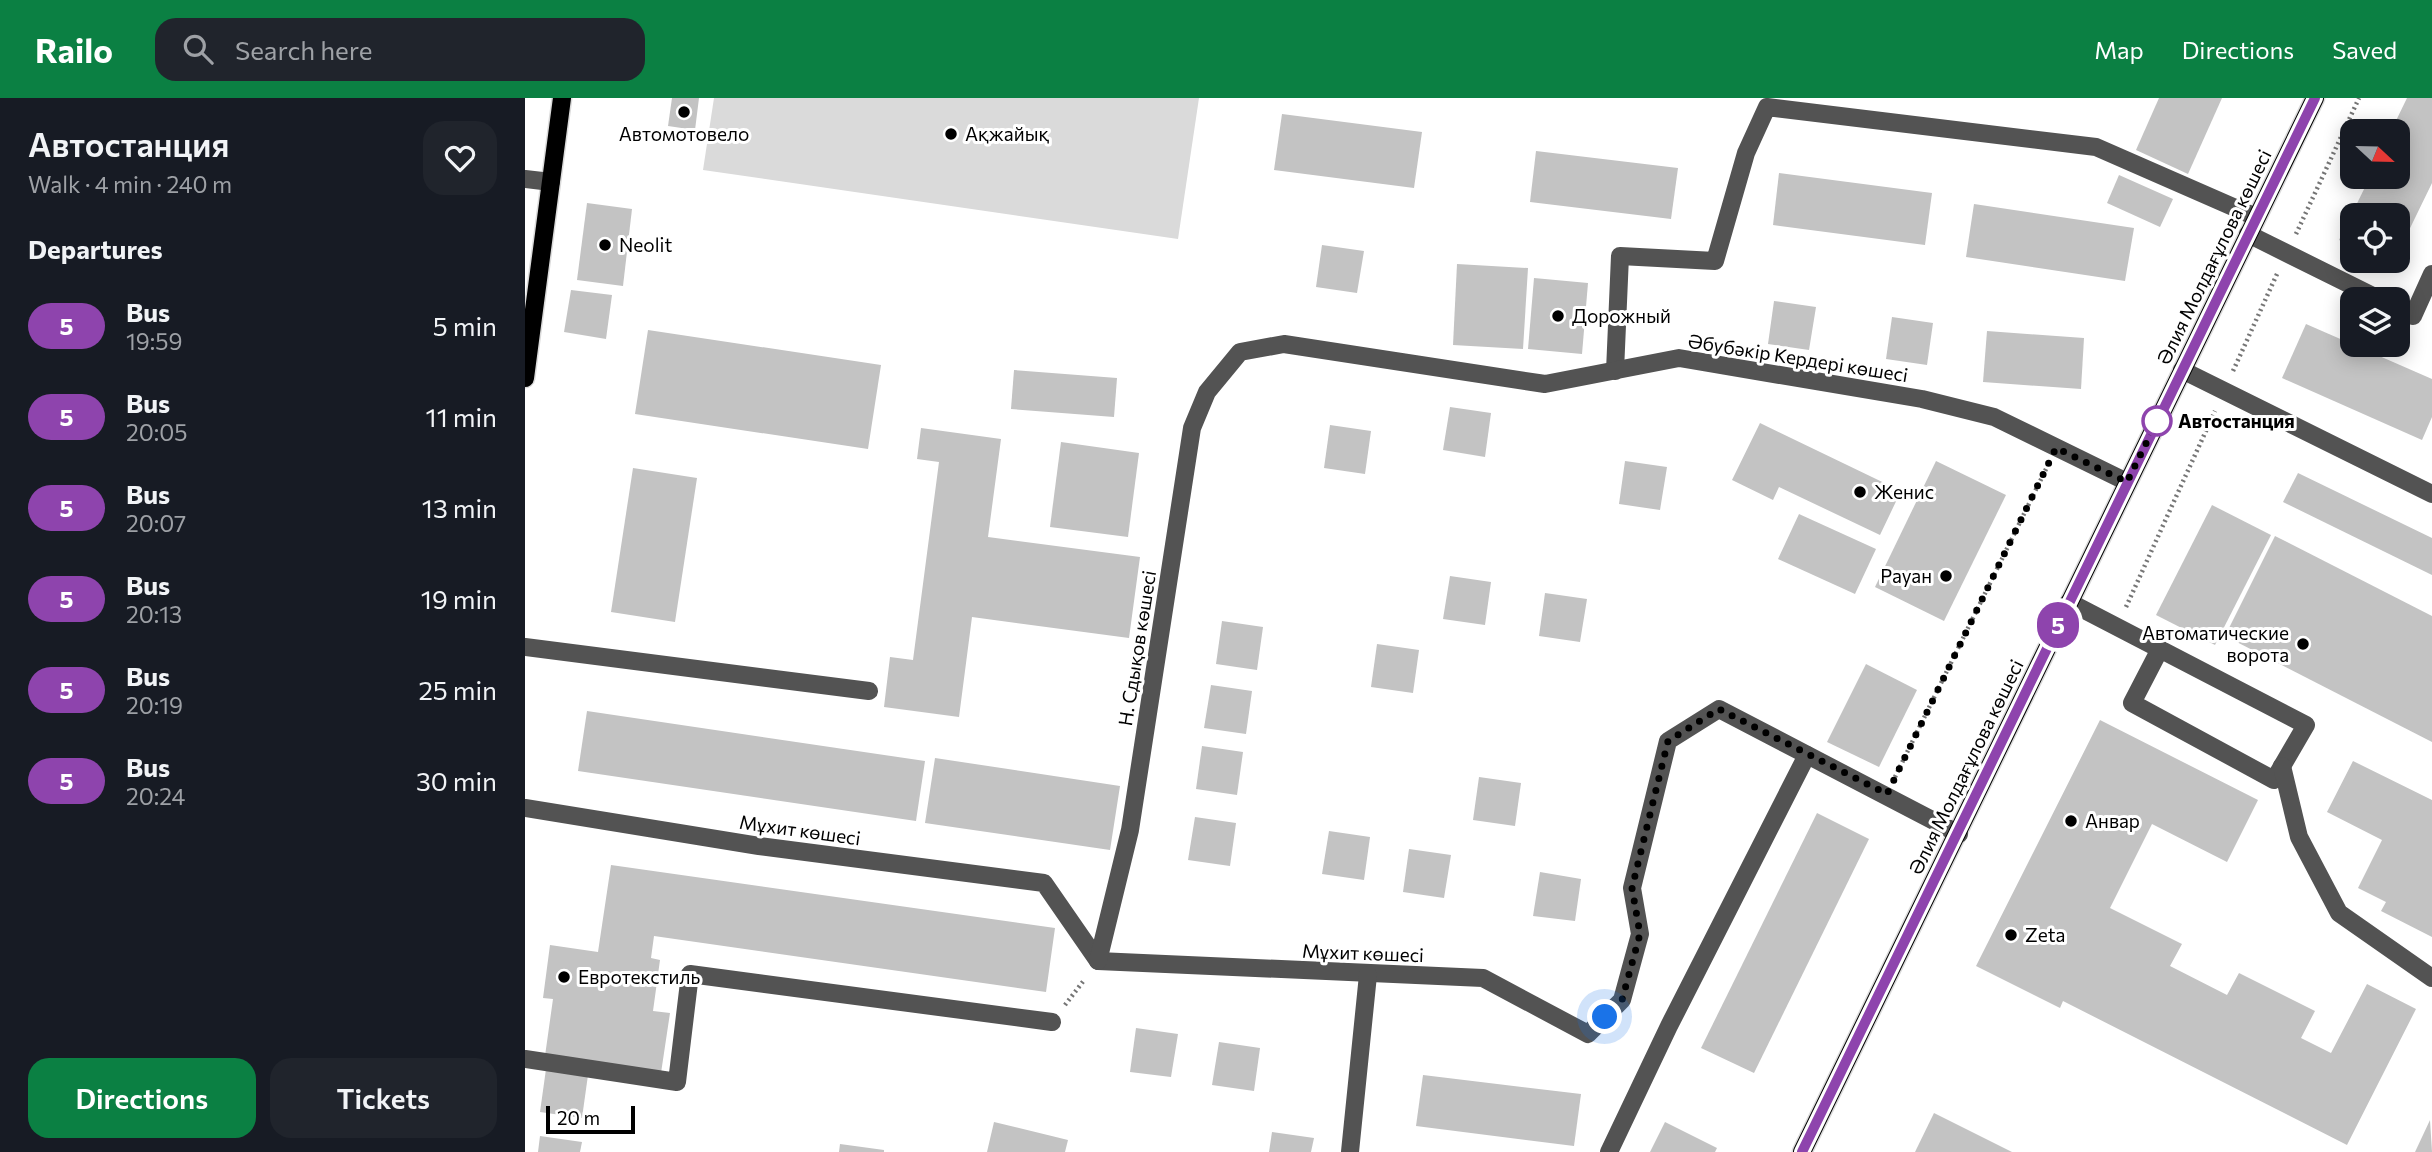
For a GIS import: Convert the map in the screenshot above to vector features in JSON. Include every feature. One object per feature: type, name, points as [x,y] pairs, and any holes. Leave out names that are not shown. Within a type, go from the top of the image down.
[{"type":"main road","points":[[525,378],[562,98]]},
{"type":"main road","name":"Әлия Молдағұлова көшесі","points":[[1802,1152],[2315,98]]},
{"type":"street","points":[[1615,370],[1620,256],[1715,261],[1747,153],[1767,107],[2096,147],[2256,217]]},
{"type":"street","points":[[525,178],[551,182]]},
{"type":"street","points":[[2248,234],[2355,287]]},
{"type":"street","points":[[2410,314],[2413,316],[2432,274]]},
{"type":"street","name":"Әбубәкір Кердері көшесі","points":[[1240,352],[1284,344],[1545,384],[1679,358],[1922,399],[1994,418],[2127,482]]},
{"type":"street","name":"Н. Сдықов көшесі","points":[[1098,961],[1130,830],[1192,428],[1207,392],[1240,352]]},
{"type":"street","points":[[2182,370],[2432,494]]},
{"type":"street","points":[[2069,602],[2117,626],[2306,725],[2274,780],[2132,703],[2160,649]]},
{"type":"street","points":[[525,648],[869,691]]},
{"type":"street","name":"Мұхит көшесі","points":[[525,808],[759,846],[1044,883],[1098,961],[1483,978],[1588,1034],[1622,1000],[1640,934],[1632,888],[1668,741],[1719,709],[1887,794],[1959,834]]},
{"type":"street","points":[[1609,1152],[1669,1026],[1807,755]]},
{"type":"street","points":[[2282,766],[2299,837],[2339,913],[2432,978]]},
{"type":"street","points":[[525,1059],[677,1082],[690,974],[1052,1023]]},
{"type":"street","points":[[1350,1152],[1368,975]]},
{"type":"path","points":[[2117,626],[2359,98]]},
{"type":"path","points":[[1887,794],[2056,448]]},
{"type":"path","points":[[1052,1023],[1098,961]]},
{"type":"shaded area","name":"Ақжайық","points":[[714,98],[1199,98],[1178,239],[703,170]]},
{"type":"building","name":"Автомотовело","points":[[672,98],[699,98],[695,130],[668,126]]},
{"type":"building","points":[[2159,98],[2222,98],[2188,174],[2136,150]]},
{"type":"building","points":[[2407,98],[2432,98],[2432,183],[2410,228],[2410,203],[2357,203],[2364,189],[2410,189],[2410,119],[2397,119]]},
{"type":"building","points":[[1282,114],[1422,132],[1414,188],[1274,170]]},
{"type":"building","points":[[1536,151],[1678,168],[1671,219],[1530,202]]},
{"type":"building","points":[[1779,173],[1932,193],[1925,245],[1773,225]]},
{"type":"building","points":[[2119,175],[2173,199],[2160,227],[2107,203]]},
{"type":"building","name":"Neolit","points":[[587,203],[632,209],[623,286],[577,280]]},
{"type":"building","points":[[1974,204],[2134,228],[2125,281],[1966,257]]},
{"type":"building","points":[[1322,245],[1364,251],[1357,293],[1316,287]]},
{"type":"building","points":[[1457,264],[1528,268],[1523,349],[1453,345]]},
{"type":"building","name":"Дорожный","points":[[1534,278],[1588,283],[1582,354],[1528,349]]},
{"type":"building","points":[[571,290],[612,295],[606,339],[564,332]]},
{"type":"building","points":[[1774,301],[1816,307],[1809,350],[1768,344]]},
{"type":"building","points":[[1892,317],[1933,323],[1927,365],[1886,359]]},
{"type":"building","points":[[2306,324],[2340,339],[2340,357],[2382,357],[2432,379],[2432,417],[2422,440],[2282,378]]},
{"type":"building","points":[[648,330],[881,365],[868,449],[635,414]]},
{"type":"building","points":[[1987,331],[2084,338],[2081,389],[1983,382]]},
{"type":"building","points":[[1014,370],[1117,378],[1114,417],[1011,409]]},
{"type":"building","points":[[1450,407],[1491,413],[1485,457],[1443,450]]},
{"type":"building","points":[[1760,423],[1901,491],[1880,535],[1779,487],[1773,500],[1732,480]]},
{"type":"building","points":[[1330,425],[1371,431],[1365,474],[1324,468]]},
{"type":"building","points":[[921,428],[1001,439],[988,537],[1140,557],[1129,638],[972,617],[959,717],[884,707],[890,657],[913,660],[939,462],[917,459]]},
{"type":"building","points":[[1061,442],[1139,453],[1128,537],[1050,527]]},
{"type":"building","points":[[1625,461],[1667,467],[1660,510],[1619,504]]},
{"type":"building","points":[[1936,461],[2006,495],[1944,621],[1875,587]]},
{"type":"building","points":[[633,468],[697,478],[675,622],[611,612]]},
{"type":"building","points":[[2298,473],[2432,538],[2432,575],[2283,502]]},
{"type":"building","points":[[2212,505],[2271,535],[2215,645],[2156,615]]},
{"type":"building","points":[[1799,514],[1876,549],[1855,594],[1778,559]]},
{"type":"building","points":[[2275,536],[2432,616],[2432,742],[2225,636]]},
{"type":"building","points":[[1450,576],[1491,582],[1485,625],[1443,619]]},
{"type":"building","points":[[1545,593],[1587,599],[1580,642],[1539,636]]},
{"type":"building","points":[[1222,621],[1263,627],[1257,670],[1216,664]]},
{"type":"building","points":[[1377,644],[1419,650],[1413,693],[1371,687]]},
{"type":"building","points":[[1866,664],[1917,690],[1879,767],[1827,742]]},
{"type":"building","points":[[1211,685],[1252,691],[1246,734],[1204,728]]},
{"type":"building","points":[[587,711],[925,761],[916,821],[578,771]]},
{"type":"building","points":[[2100,720],[2258,800],[2227,862],[2152,824],[2110,908],[2182,944],[2170,966],[2227,995],[2239,973],[2315,1011],[2301,1038],[2331,1053],[2367,984],[2416,1009],[2347,1145],[2063,1001],[2060,1008],[1976,966]]},
{"type":"building","points":[[1202,746],[1243,752],[1237,795],[1196,789]]},
{"type":"building","points":[[935,758],[1120,786],[1110,850],[925,823]]},
{"type":"building","points":[[2353,761],[2432,800],[2432,937],[2381,911],[2386,902],[2358,888],[2382,840],[2327,812]]},
{"type":"building","points":[[1479,777],[1521,783],[1515,826],[1473,820]]},
{"type":"building","points":[[1817,813],[1869,839],[1754,1073],[1701,1048]]},
{"type":"building","points":[[1195,817],[1236,823],[1230,866],[1188,860]]},
{"type":"building","points":[[1329,831],[1370,837],[1364,880],[1322,874]]},
{"type":"building","points":[[1409,849],[1451,855],[1444,898],[1403,892]]},
{"type":"building","points":[[611,865],[1055,928],[1046,992],[654,936],[651,958],[660,960],[653,1011],[670,1013],[661,1073],[545,1056],[553,999],[543,998],[550,945],[598,952]]},
{"type":"building","points":[[1540,872],[1581,879],[1575,921],[1533,916]]},
{"type":"building","points":[[1136,1028],[1178,1034],[1171,1077],[1130,1072]]},
{"type":"building","points":[[1219,1042],[1260,1048],[1254,1091],[1212,1085]]},
{"type":"building","points":[[546,1069],[588,1075],[582,1118],[540,1112]]},
{"type":"building","points":[[1423,1075],[1581,1094],[1574,1146],[1416,1126]]},
{"type":"building","points":[[1934,1113],[2012,1152],[1915,1152]]},
{"type":"building","points":[[2430,1120],[2432,1152],[2415,1152]]},
{"type":"building","points":[[994,1122],[1068,1140],[1065,1152],[987,1152]]},
{"type":"building","points":[[1665,1122],[1717,1148],[1715,1152],[1650,1152]]},
{"type":"building","points":[[1272,1132],[1314,1138],[1311,1152],[1269,1152]]},
{"type":"building","points":[[540,1136],[582,1142],[580,1152],[538,1152]]},
{"type":"building","points":[[840,1144],[884,1150],[884,1152],[839,1152]]},
{"type":"bus line","name":"5","points":[[1802,1152],[2315,98]]},
{"type":"place","name":"Автомотовело","points":[[684,112]]},
{"type":"place","name":"Ақжайық","points":[[951,134]]},
{"type":"place","name":"Neolit","points":[[605,245]]},
{"type":"place","name":"Дорожный","points":[[1558,316]]},
{"type":"place","name":"Автостанция","points":[[2157,421]]},
{"type":"place","name":"Женис","points":[[1860,492]]},
{"type":"place","name":"Рауан","points":[[1946,576]]},
{"type":"place","name":"Автоматические ворота","points":[[2303,644]]},
{"type":"place","name":"Анвар","points":[[2071,821]]},
{"type":"place","name":"Zeta","points":[[2011,935]]},
{"type":"place","name":"Евротекстиль","points":[[564,977]]},
{"type":"route","points":[[1605,1017],[1622,1000],[1640,934],[1632,888],[1668,741],[1719,709],[1887,794],[2056,448],[2127,482],[2160,415],[2157,421]]}]
